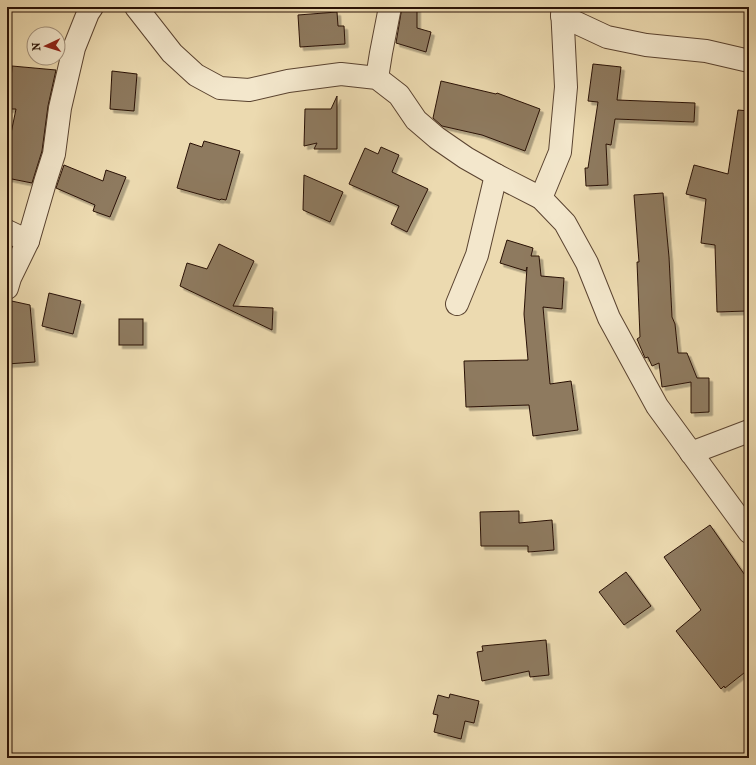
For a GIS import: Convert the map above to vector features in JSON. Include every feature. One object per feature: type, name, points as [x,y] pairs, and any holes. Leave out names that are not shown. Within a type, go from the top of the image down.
[{"type":"street","points":[[7,288],[10,278],[28,241],[54,154],[60,108],[74,48],[88,13],[92,7]]},
{"type":"street","points":[[136,7],[172,53],[196,75],[220,88],[249,90],[288,81],[341,74],[377,78],[399,95],[416,120],[437,138],[466,158],[541,198],[565,223],[587,263],[609,318],[657,406],[749,532]]},
{"type":"street","points":[[377,78],[390,7]]},
{"type":"street","points":[[562,11],[607,37],[646,45],[706,51],[749,61]]},
{"type":"street","points":[[541,198],[560,152],[566,86],[562,11]]},
{"type":"street","points":[[457,304],[477,255],[496,175]]},
{"type":"street","points":[[7,231],[28,241]]},
{"type":"street","points":[[691,453],[749,431]]},
{"type":"building","points":[[402,7],[417,7],[417,28],[431,32],[426,52],[396,43]]},
{"type":"building","points":[[337,12],[338,26],[344,26],[345,44],[300,47],[298,15]]},
{"type":"building","points":[[593,64],[621,67],[617,100],[695,103],[694,122],[615,119],[611,145],[606,144],[608,185],[586,186],[585,168],[588,168],[598,102],[588,101]]},
{"type":"building","points":[[12,66],[56,70],[48,106],[42,151],[32,183],[7,178],[7,153],[16,109],[9,109]]},
{"type":"building","points":[[112,71],[137,74],[134,111],[110,109]]},
{"type":"building","points":[[441,81],[497,93],[540,109],[525,151],[482,135],[442,126],[433,118]]},
{"type":"building","points":[[337,96],[337,149],[314,149],[317,143],[304,146],[305,109],[331,109]]},
{"type":"building","points":[[738,110],[749,111],[749,253],[745,253],[747,311],[717,312],[715,245],[701,243],[706,199],[686,194],[694,165],[728,174]]},
{"type":"building","points":[[204,141],[240,151],[226,200],[220,200],[177,188],[190,143],[202,147]]},
{"type":"building","points":[[381,147],[399,155],[392,172],[428,189],[407,232],[391,224],[399,206],[349,184],[365,148],[378,154]]},
{"type":"building","points":[[64,165],[103,181],[106,170],[126,177],[110,217],[93,211],[95,205],[56,188]]},
{"type":"building","points":[[304,175],[343,192],[330,222],[303,210]]},
{"type":"building","points":[[663,193],[669,257],[672,317],[675,324],[678,353],[687,353],[697,378],[709,378],[709,412],[691,413],[691,382],[662,387],[659,363],[652,366],[648,357],[645,358],[637,339],[640,337],[637,262],[639,262],[634,195]]},
{"type":"building","points":[[507,240],[533,248],[531,256],[539,256],[541,276],[564,278],[562,309],[543,307],[550,384],[571,381],[578,430],[533,436],[529,405],[466,407],[464,361],[528,360],[524,314],[527,267],[526,271],[500,263]]},
{"type":"building","points":[[219,244],[254,261],[233,306],[273,308],[272,330],[180,286],[187,263],[207,269]]},
{"type":"building","points":[[49,293],[81,301],[73,334],[42,326]]},
{"type":"building","points":[[7,300],[30,305],[35,362],[7,364]]},
{"type":"building","points":[[119,319],[143,319],[143,345],[119,345]]},
{"type":"building","points":[[519,511],[519,523],[552,520],[554,550],[528,552],[528,546],[481,546],[480,512]]},
{"type":"building","points":[[710,525],[749,581],[749,669],[725,688],[724,686],[721,689],[676,631],[701,610],[664,557]]},
{"type":"building","points":[[626,572],[651,606],[624,625],[599,592]]},
{"type":"building","points":[[546,640],[549,675],[530,677],[529,671],[482,681],[477,652],[483,651],[482,646]]},
{"type":"building","points":[[450,694],[479,701],[474,723],[465,721],[461,739],[434,732],[438,715],[433,714],[438,695],[449,698]]}]
